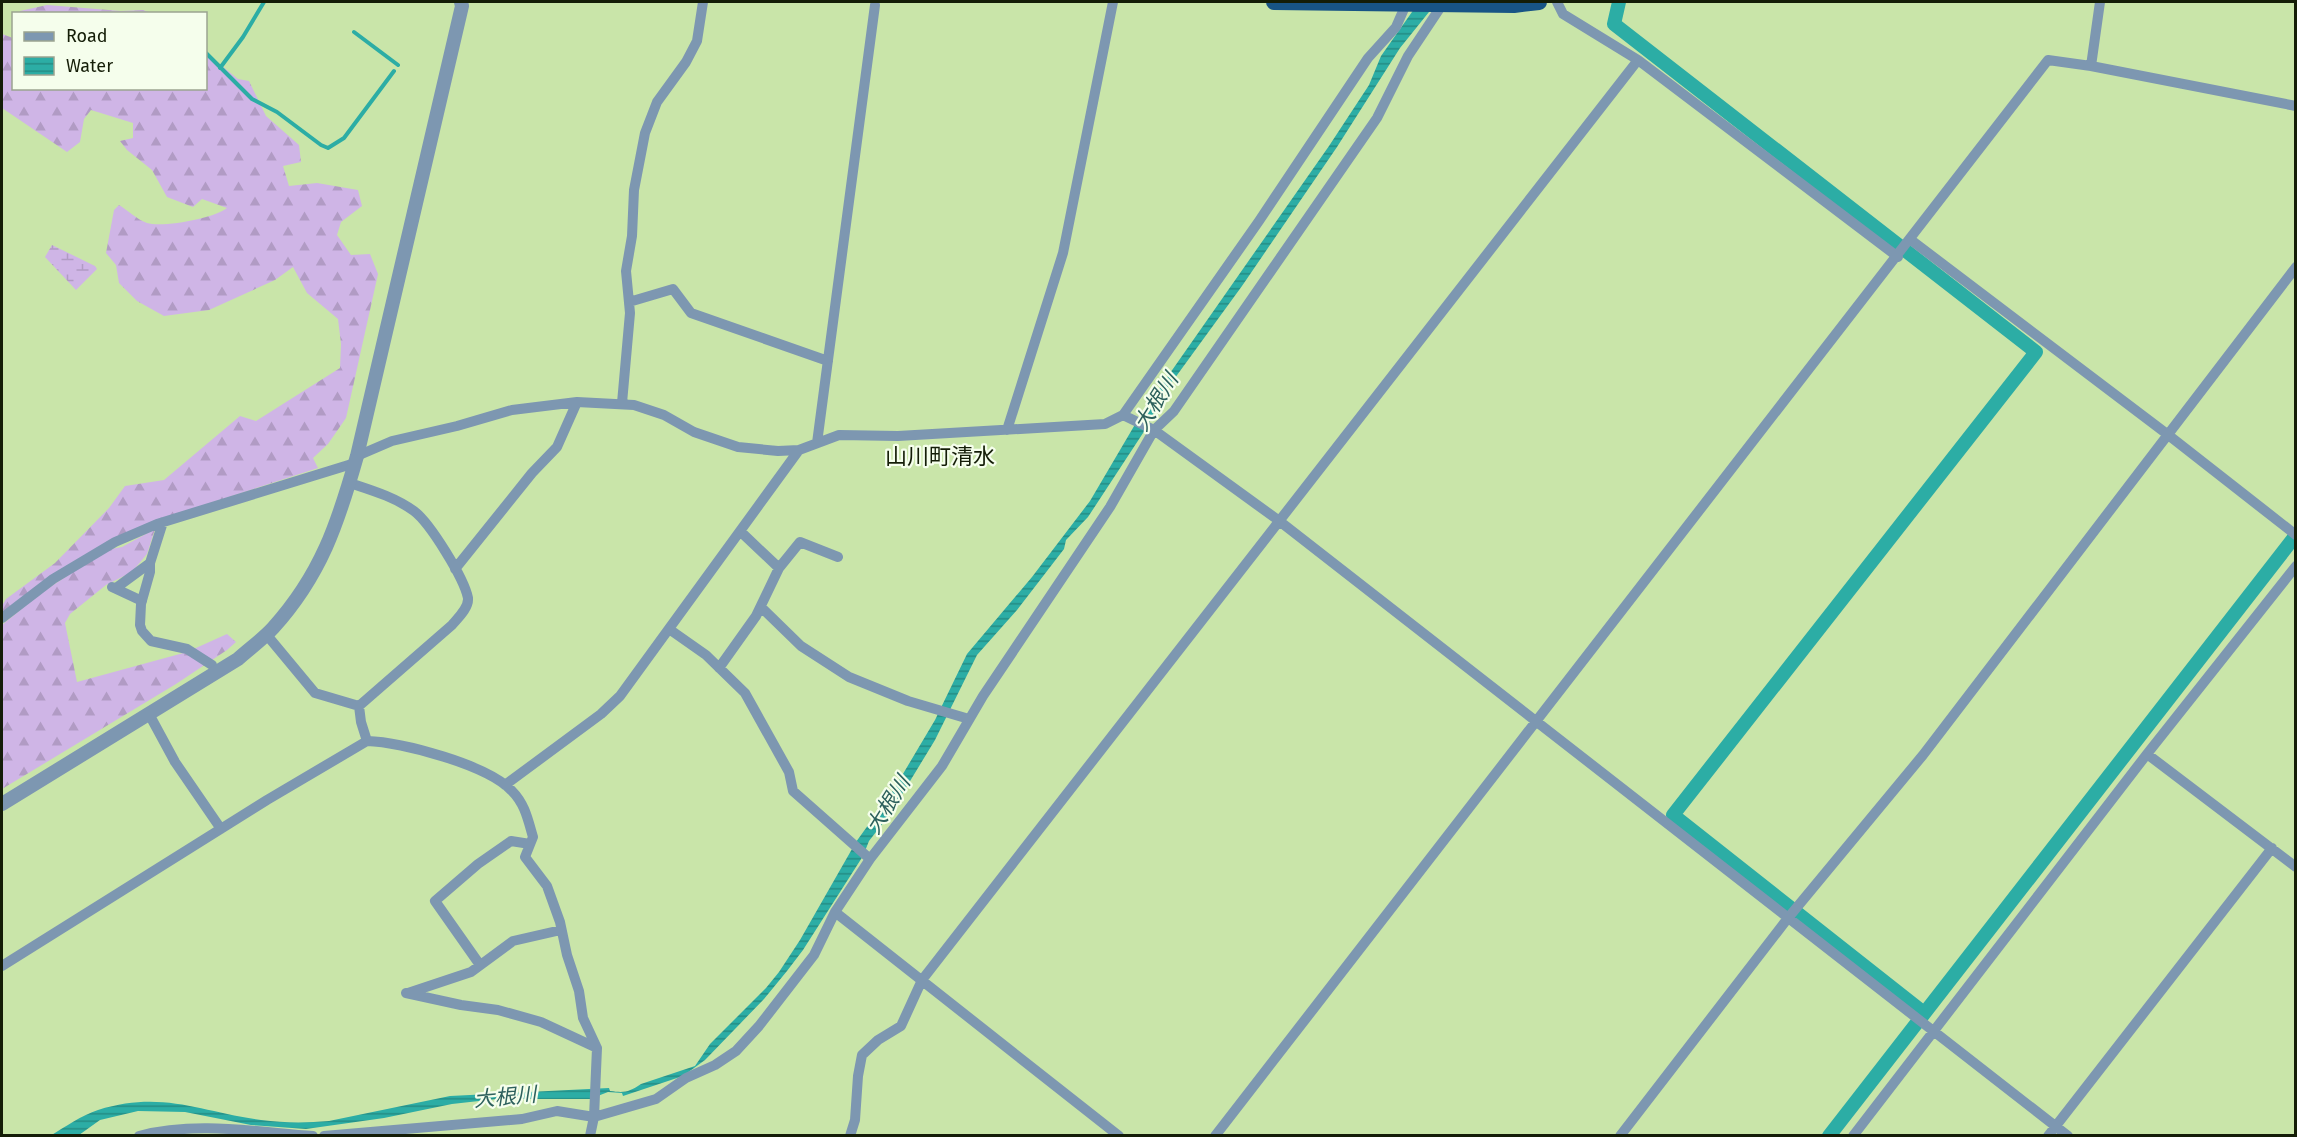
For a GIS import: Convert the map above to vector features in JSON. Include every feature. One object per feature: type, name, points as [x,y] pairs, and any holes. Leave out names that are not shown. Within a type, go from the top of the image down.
[{"type":"highway","points":[[1274,2],[1442,5],[1514,5],[1539,2]]},
{"type":"street","points":[[2,804],[238,658],[266,634],[292,604],[314,573],[332,538],[350,483],[462,6],[460,2]]},
{"type":"street","points":[[622,403],[629,302],[626,271],[632,236],[634,190],[645,133],[657,102],[686,62],[697,41],[703,2]]},
{"type":"street","points":[[1007,430],[1063,253],[1113,2]]},
{"type":"street","points":[[1557,2],[1563,14],[1638,60],[1899,255]]},
{"type":"street","points":[[2091,66],[2100,2]]},
{"type":"street","points":[[2,618],[53,579],[115,542],[163,522],[356,459],[392,441],[512,410],[577,402],[622,403],[664,414],[694,432],[738,447],[778,451],[799,450],[838,435],[898,436],[1104,424],[1123,415],[1259,221],[1368,58],[1396,27],[1407,3]]},
{"type":"street","points":[[817,443],[875,5]]},
{"type":"street","points":[[324,1136],[522,1119],[557,1111],[594,1117],[656,1099],[686,1078],[714,1065],[736,1050],[759,1026],[814,955],[835,912],[869,857],[942,766],[969,719],[1047,598],[1110,507],[1154,430],[1174,411],[1377,118],[1408,56],[1442,5]]},
{"type":"street","points":[[850,1136],[855,1120],[862,1055],[878,1040],[901,1026],[922,980],[1638,60]]},
{"type":"street","points":[[1215,1136],[2048,60],[2091,66],[2295,106]]},
{"type":"street","points":[[1910,241],[2167,434],[2295,535]]},
{"type":"street","points":[[1620,1136],[1788,918],[1923,755],[2295,267]]},
{"type":"street","points":[[629,302],[673,289],[691,314],[828,361]]},
{"type":"street","points":[[455,569],[532,473],[557,447],[577,402]]},
{"type":"street","points":[[1123,415],[1154,430],[1278,520],[2068,1136]]},
{"type":"street","points":[[505,785],[601,714],[620,696],[799,450]]},
{"type":"street","points":[[350,483],[386,496],[415,512],[434,533],[455,569],[468,599],[465,610],[452,625],[359,706]]},
{"type":"street","points":[[163,522],[150,563],[142,601],[140,625],[146,637],[156,644],[194,651],[212,665]]},
{"type":"street","points":[[741,532],[779,568]]},
{"type":"street","points":[[719,668],[760,608],[779,568],[800,542],[838,557]]},
{"type":"street","points":[[142,601],[113,587],[150,563]]},
{"type":"street","points":[[1853,1136],[2147,754],[2295,567]]},
{"type":"street","points":[[760,608],[801,646],[849,677],[908,701],[969,719]]},
{"type":"street","points":[[669,629],[706,655],[745,693],[789,772],[793,791],[869,857]]},
{"type":"street","points":[[266,634],[315,693],[359,706]]},
{"type":"street","points":[[359,706],[367,741]]},
{"type":"street","points":[[149,714],[175,762],[221,829]]},
{"type":"street","points":[[2,966],[367,741],[379,741],[434,753],[478,770],[505,785],[512,790],[525,808],[533,837],[525,857],[547,886],[579,991],[583,1018],[597,1047],[594,1117],[590,1136]]},
{"type":"street","points":[[2147,754],[2295,867]]},
{"type":"street","points":[[480,965],[435,901],[478,864],[511,841],[530,844]]},
{"type":"street","points":[[2048,1136],[2272,848]]},
{"type":"street","points":[[835,912],[1119,1136]]},
{"type":"street","points":[[561,930],[513,941],[471,972],[406,993],[461,1005],[498,1010],[541,1022],[597,1047]]},
{"type":"street","points":[[139,1136],[155,1131],[208,1127],[313,1136]]},
{"type":"green space","points":[[47,5],[148,12],[20,12]]},
{"type":"green space","points":[[2,34],[12,38],[12,90],[207,90],[207,54],[238,79],[249,81],[266,116],[299,145],[301,162],[283,166],[289,186],[317,183],[358,190],[362,206],[341,222],[337,235],[351,255],[370,254],[378,274],[346,418],[328,444],[313,458],[318,468],[158,520],[2,615],[2,606],[6,599],[55,563],[109,508],[125,486],[164,480],[240,416],[256,421],[340,368],[341,344],[338,319],[307,293],[293,267],[275,280],[209,310],[164,316],[137,301],[119,283],[116,265],[106,253],[114,210],[119,205],[144,222],[165,224],[201,218],[227,208],[202,199],[193,207],[167,197],[152,170],[127,150],[120,141],[133,138],[133,123],[91,110],[84,119],[80,142],[67,152],[2,108]]},
{"type":"green space","points":[[52,245],[97,269],[76,290],[45,257]]},
{"type":"green space","points":[[155,529],[147,554],[132,572],[106,585],[70,614],[65,623],[77,682],[187,652],[227,634],[236,642],[176,684],[2,789],[2,625],[41,593],[76,570],[111,549],[122,547]]},
{"type":"water","name":"大根川","points":[[1419,2],[1433,7],[1400,48],[1337,147],[1242,286],[1164,393],[1145,430],[1088,517],[1066,540],[1064,549],[1017,610],[977,655],[935,740],[890,814],[869,841],[863,856],[803,950],[764,999],[705,1060],[683,1076],[623,1096],[622,1093],[608,1092],[590,1099],[497,1099],[452,1104],[384,1118],[306,1129],[251,1125],[185,1112],[138,1111],[100,1120],[79,1135],[50,1136],[92,1112],[121,1104],[162,1102],[270,1121],[320,1122],[450,1096],[609,1088],[610,1091],[623,1092],[695,1066],[710,1044],[779,972],[856,842],[894,789],[935,720],[967,654],[1032,577],[1090,501],[1140,416],[1329,146],[1369,85],[1381,56]]},
{"type":"waterway","points":[[220,68],[243,37],[264,2]]},
{"type":"waterway","points":[[1619,2],[1614,24],[2036,352],[1673,815],[1924,1013]]},
{"type":"waterway","points":[[354,32],[398,65]]},
{"type":"waterway","points":[[207,54],[252,99],[277,112],[328,148],[344,138],[394,71]]},
{"type":"waterway","points":[[1829,1136],[2296,535]]},
{"type":"district","name":"山川町清水","points":[[940,456]]}]
